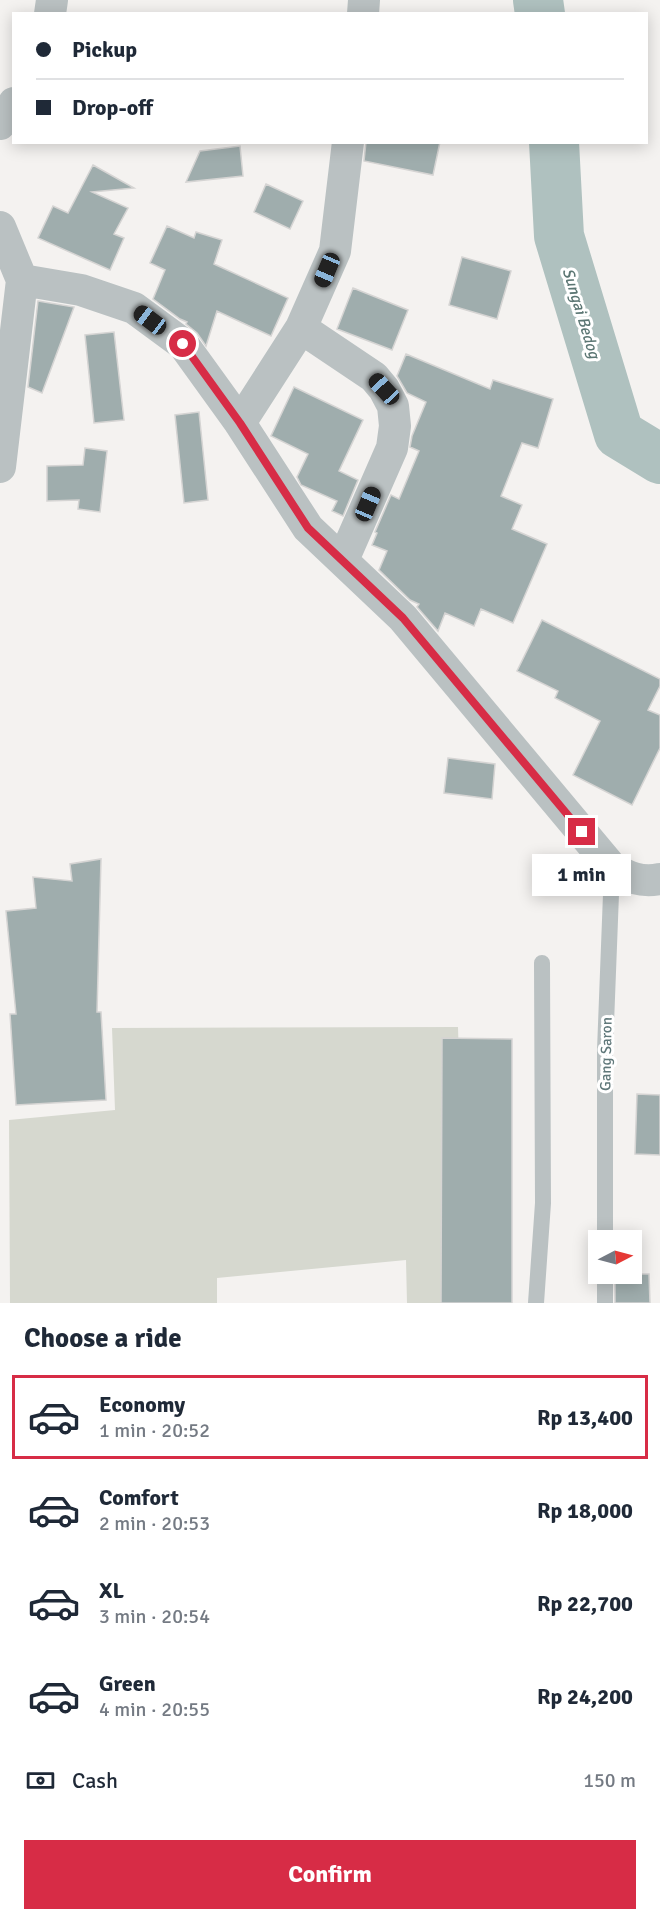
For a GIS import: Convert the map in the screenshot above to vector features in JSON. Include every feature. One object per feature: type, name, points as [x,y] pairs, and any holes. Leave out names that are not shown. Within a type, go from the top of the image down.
[{"type":"street","points":[[0,124],[12,106]]},
{"type":"street","points":[[240,423],[301,328],[335,251],[348,144]]},
{"type":"street","points":[[0,227],[22,280],[0,467]]},
{"type":"street","points":[[22,280],[81,290],[134,308],[183,344],[240,423],[308,528],[403,618],[612,868],[630,878],[650,881],[660,879]]},
{"type":"street","points":[[301,328],[374,377],[393,406],[395,426],[392,448],[343,560]]},
{"type":"lane","name":"Gang Saron","points":[[605,1230],[605,1050],[612,868]]},
{"type":"lane","points":[[536,1303],[543,1203],[542,963]]},
{"type":"lane","points":[[605,1284],[605,1303]]},
{"type":"shaded area","points":[[458,1027],[466,1303],[407,1303],[406,1260],[217,1278],[217,1303],[10,1303],[9,1120],[115,1110],[112,1028]]},
{"type":"building","points":[[366,144],[440,144],[433,175],[364,161]]},
{"type":"building","points":[[240,146],[243,176],[186,182],[200,151]]},
{"type":"building","points":[[93,165],[134,188],[92,192],[128,208],[114,234],[124,238],[110,270],[38,238],[53,206],[68,213]]},
{"type":"building","points":[[266,184],[303,201],[290,229],[254,212]]},
{"type":"building","points":[[167,226],[194,238],[196,232],[222,240],[214,264],[288,298],[271,336],[217,311],[206,346],[197,333],[186,324],[187,322],[153,299],[165,270],[150,263]]},
{"type":"building","points":[[462,257],[511,271],[497,319],[449,305]]},
{"type":"building","points":[[353,288],[408,310],[392,350],[337,329]]},
{"type":"building","points":[[38,301],[74,307],[42,393],[28,387]]},
{"type":"building","points":[[114,332],[124,420],[94,423],[85,335]]},
{"type":"building","points":[[406,354],[490,389],[493,380],[553,399],[538,448],[522,443],[501,496],[522,505],[512,529],[547,544],[513,623],[481,609],[474,626],[445,613],[438,631],[417,607],[419,604],[410,600],[379,570],[387,551],[372,545],[377,533],[375,532],[391,495],[399,499],[419,451],[410,447],[412,436],[426,402],[407,393],[397,376]]},
{"type":"building","points":[[294,387],[363,420],[339,471],[358,480],[343,516],[332,511],[337,501],[301,485],[297,477],[308,454],[271,436]]},
{"type":"building","points":[[199,412],[208,500],[184,503],[175,415]]},
{"type":"building","points":[[85,448],[107,451],[100,512],[78,509],[79,500],[47,501],[47,466],[83,465]]},
{"type":"building","points":[[542,620],[660,679],[660,686],[648,710],[660,715],[660,748],[632,805],[573,775],[600,721],[555,698],[558,691],[517,671]]},
{"type":"building","points":[[448,758],[495,764],[492,799],[444,793]]},
{"type":"building","points":[[101,859],[97,1012],[101,1012],[106,1100],[16,1105],[10,1014],[16,1014],[6,911],[36,908],[33,877],[72,881],[70,864]]},
{"type":"building","points":[[442,1038],[512,1039],[512,1303],[441,1303]]},
{"type":"building","points":[[637,1094],[660,1095],[660,1155],[635,1154]]},
{"type":"building","points":[[642,1274],[649,1274],[650,1303],[615,1303],[615,1284],[642,1284]]},
{"type":"waterway","name":"Sungai Bedog","points":[[538,0],[540,12]]},
{"type":"waterway","name":"Sungai Bedog","points":[[554,144],[559,236],[619,434],[660,459]]},
{"type":"route","points":[[183,344],[240,423],[308,528],[403,618],[582,832]]}]
